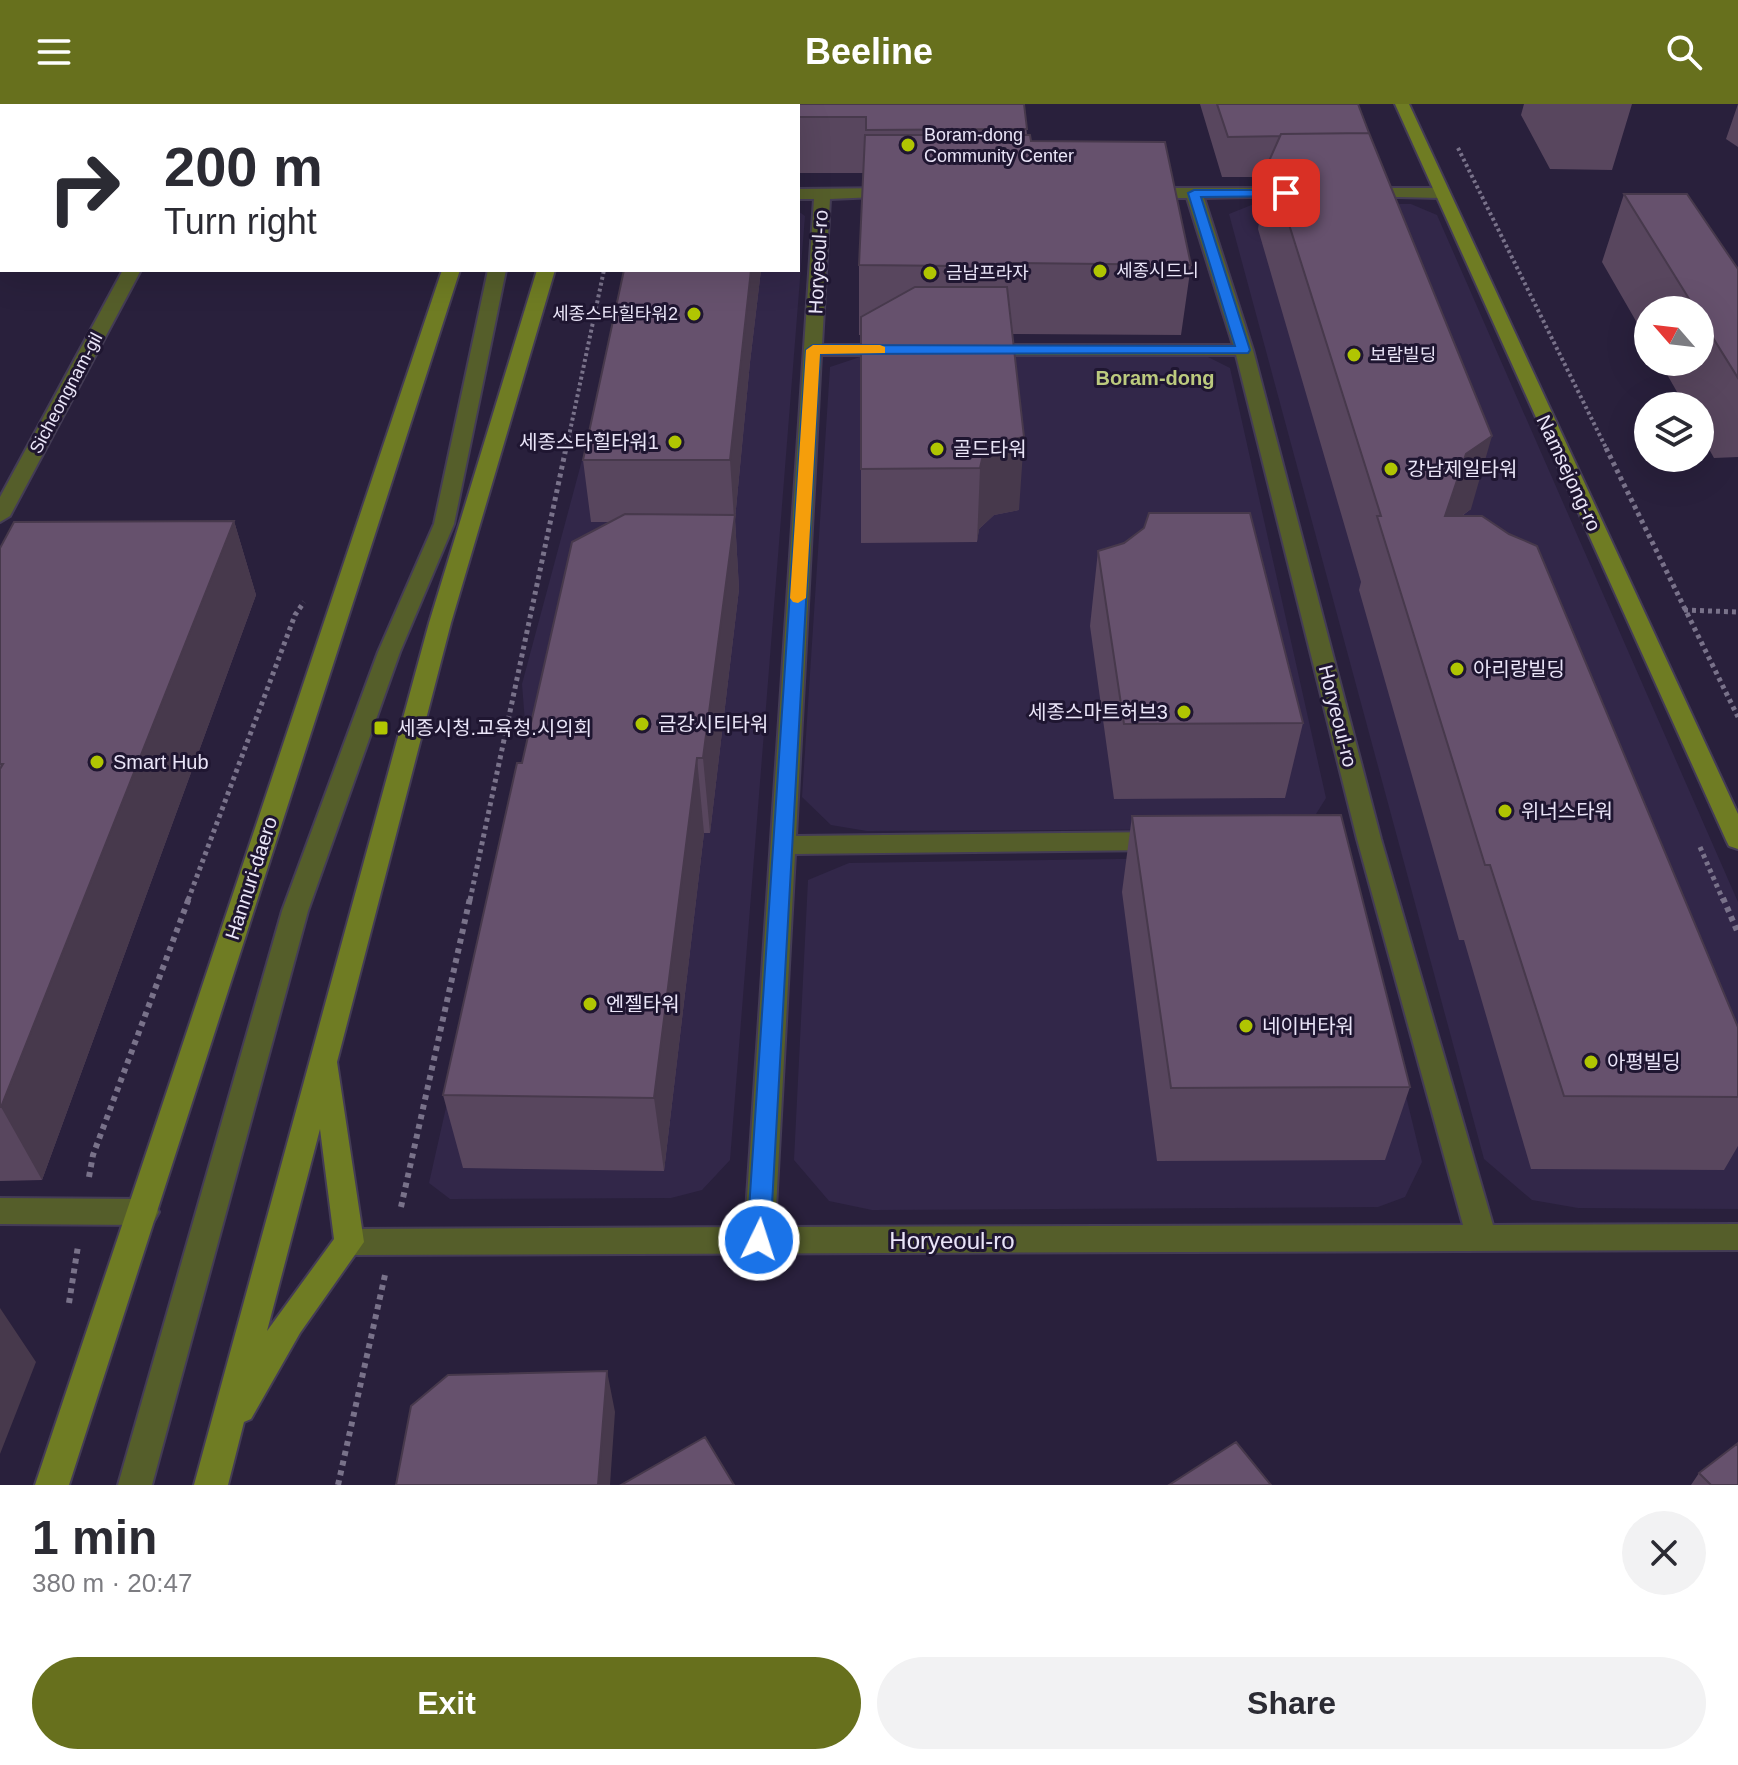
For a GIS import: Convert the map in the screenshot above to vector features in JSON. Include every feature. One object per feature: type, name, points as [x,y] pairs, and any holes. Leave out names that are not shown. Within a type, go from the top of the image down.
[{"type":"street","name":"Namsejong-ro","points":[[1402,104],[1738,840]]},
{"type":"street","name":"Horyeoul-ro","points":[[800,194],[915,193]]},
{"type":"street","points":[[1132,193],[1317,193]]},
{"type":"street","name":"Horyeoul-ro","points":[[1194,193],[1244,350],[1369,839],[1482,1238]]},
{"type":"street","points":[[1347,193],[1440,193]]},
{"type":"street","name":"Horyeoul-ro","points":[[759,1240],[822,194]]},
{"type":"street","name":"Sicheongnam-gil","points":[[0,516],[131,272]]},
{"type":"street","name":"Hannuri-daero","points":[[52,1485],[450,272]]},
{"type":"street","points":[[135,1485],[295,911],[389,652],[444,524],[497,272]]},
{"type":"street","points":[[211,1485],[440,623],[545,272]]},
{"type":"street","points":[[813,350],[909,350]]},
{"type":"street","points":[[956,350],[1244,350]]},
{"type":"street","points":[[1338,839],[1369,839]]},
{"type":"street","points":[[784,845],[1179,841]]},
{"type":"street","points":[[224,1434],[289,1323],[349,1242],[324,1056]]},
{"type":"street","points":[[0,1211],[144,1212]]},
{"type":"street","name":"Horyeoul-ro","points":[[349,1242],[1738,1237]]},
{"type":"path","points":[[1457,146],[1738,717]]},
{"type":"path","points":[[338,1485],[487,823],[604,272]]},
{"type":"path","points":[[67,1312],[93,1155],[295,615],[309,595]]},
{"type":"path","points":[[1684,610],[1738,612]]},
{"type":"shaded area","points":[[1254,204],[1411,204],[1437,215],[1738,902],[1738,1209],[1578,1208],[1532,1200],[1484,1159],[1229,214]]},
{"type":"shaded area","points":[[800,212],[805,216],[730,1160],[702,1190],[671,1198],[450,1199],[429,1183],[527,748],[522,684],[632,272],[800,272]]},
{"type":"shaded area","points":[[1202,354],[1230,368],[1326,798],[1311,822],[1288,829],[867,831],[831,825],[802,797],[830,367],[860,357]]},
{"type":"shaded area","points":[[1314,856],[1354,882],[1422,1162],[1405,1197],[1378,1207],[872,1210],[829,1201],[794,1160],[808,880],[849,863]]},
{"type":"building","points":[[800,104],[1024,104],[1027,129],[866,130],[866,117],[800,117]]},
{"type":"building","points":[[1217,104],[1358,104],[1369,133],[1228,137]]},
{"type":"building","points":[[1369,133],[1492,436],[1466,454],[1445,516],[1482,516],[1509,534],[1537,546],[1738,1027],[1738,1097],[1564,1096],[1490,865],[1485,865],[1377,516],[1381,516],[1269,161],[1281,134]]},
{"type":"building","points":[[865,135],[1030,135],[1031,141],[1165,142],[1191,265],[1007,263],[1005,272],[943,272],[954,266],[859,265]]},
{"type":"building","points":[[1624,194],[1687,194],[1738,269],[1738,378],[1714,339],[1714,296],[1687,296]]},
{"type":"building","points":[[624,272],[751,272],[730,460],[583,460]]},
{"type":"building","points":[[915,287],[1007,287],[1024,437],[999,442],[983,455],[980,468],[861,469],[861,317]]},
{"type":"building","points":[[1149,513],[1250,513],[1303,723],[1124,724],[1098,551],[1124,543],[1144,528]]},
{"type":"building","points":[[625,514],[735,515],[703,758],[697,758],[654,1098],[443,1095],[517,763],[522,763],[572,542]]},
{"type":"building","points":[[234,521],[0,1107],[0,769],[3,764],[0,764],[0,548],[14,522]]},
{"type":"building","name":"네이버타워","points":[[1341,815],[1410,1087],[1171,1088],[1132,816]]},
{"type":"building","points":[[607,1371],[598,1485],[396,1485],[411,1406],[448,1375]]},
{"type":"building","points":[[705,1437],[734,1485],[621,1485]]},
{"type":"building","points":[[1236,1442],[1271,1485],[1169,1485]]},
{"type":"building","points":[[1738,1443],[1738,1485],[1711,1485],[1699,1473]]},
{"type":"slow traffic","points":[[798,598],[813,350],[880,350]]},
{"type":"place","name":"Boram-dong Community Center","points":[[908,145]]},
{"type":"place","name":"세종시드니","points":[[1100,271]]},
{"type":"place","name":"금남프라자","points":[[930,273]]},
{"type":"place","name":"세종스타힐타워2","points":[[694,314]]},
{"type":"place","name":"보람빌딩","points":[[1354,355]]},
{"type":"place","name":"세종스타힐타워1","points":[[675,442]]},
{"type":"place","name":"골드타워","points":[[937,449]]},
{"type":"place","name":"강남제일타워","points":[[1391,469]]},
{"type":"place","name":"아리랑빌딩","points":[[1457,669]]},
{"type":"place","name":"세종스마트허브3","points":[[1184,712]]},
{"type":"place","name":"금강시티타워","points":[[642,724]]},
{"type":"place","name":"세종시청.교육청.시의회","points":[[381,728]]},
{"type":"place","name":"Smart Hub","points":[[97,762]]},
{"type":"place","name":"위너스타워","points":[[1505,811]]},
{"type":"place","name":"엔젤타워","points":[[590,1004]]},
{"type":"place","name":"네이버타워","points":[[1246,1026]]},
{"type":"place","name":"아평빌딩","points":[[1591,1062]]},
{"type":"district","name":"Boram-dong","points":[[1155,378]]},
{"type":"route","points":[[759,1240],[813,350],[1244,350],[1194,193],[1286,193]]}]
